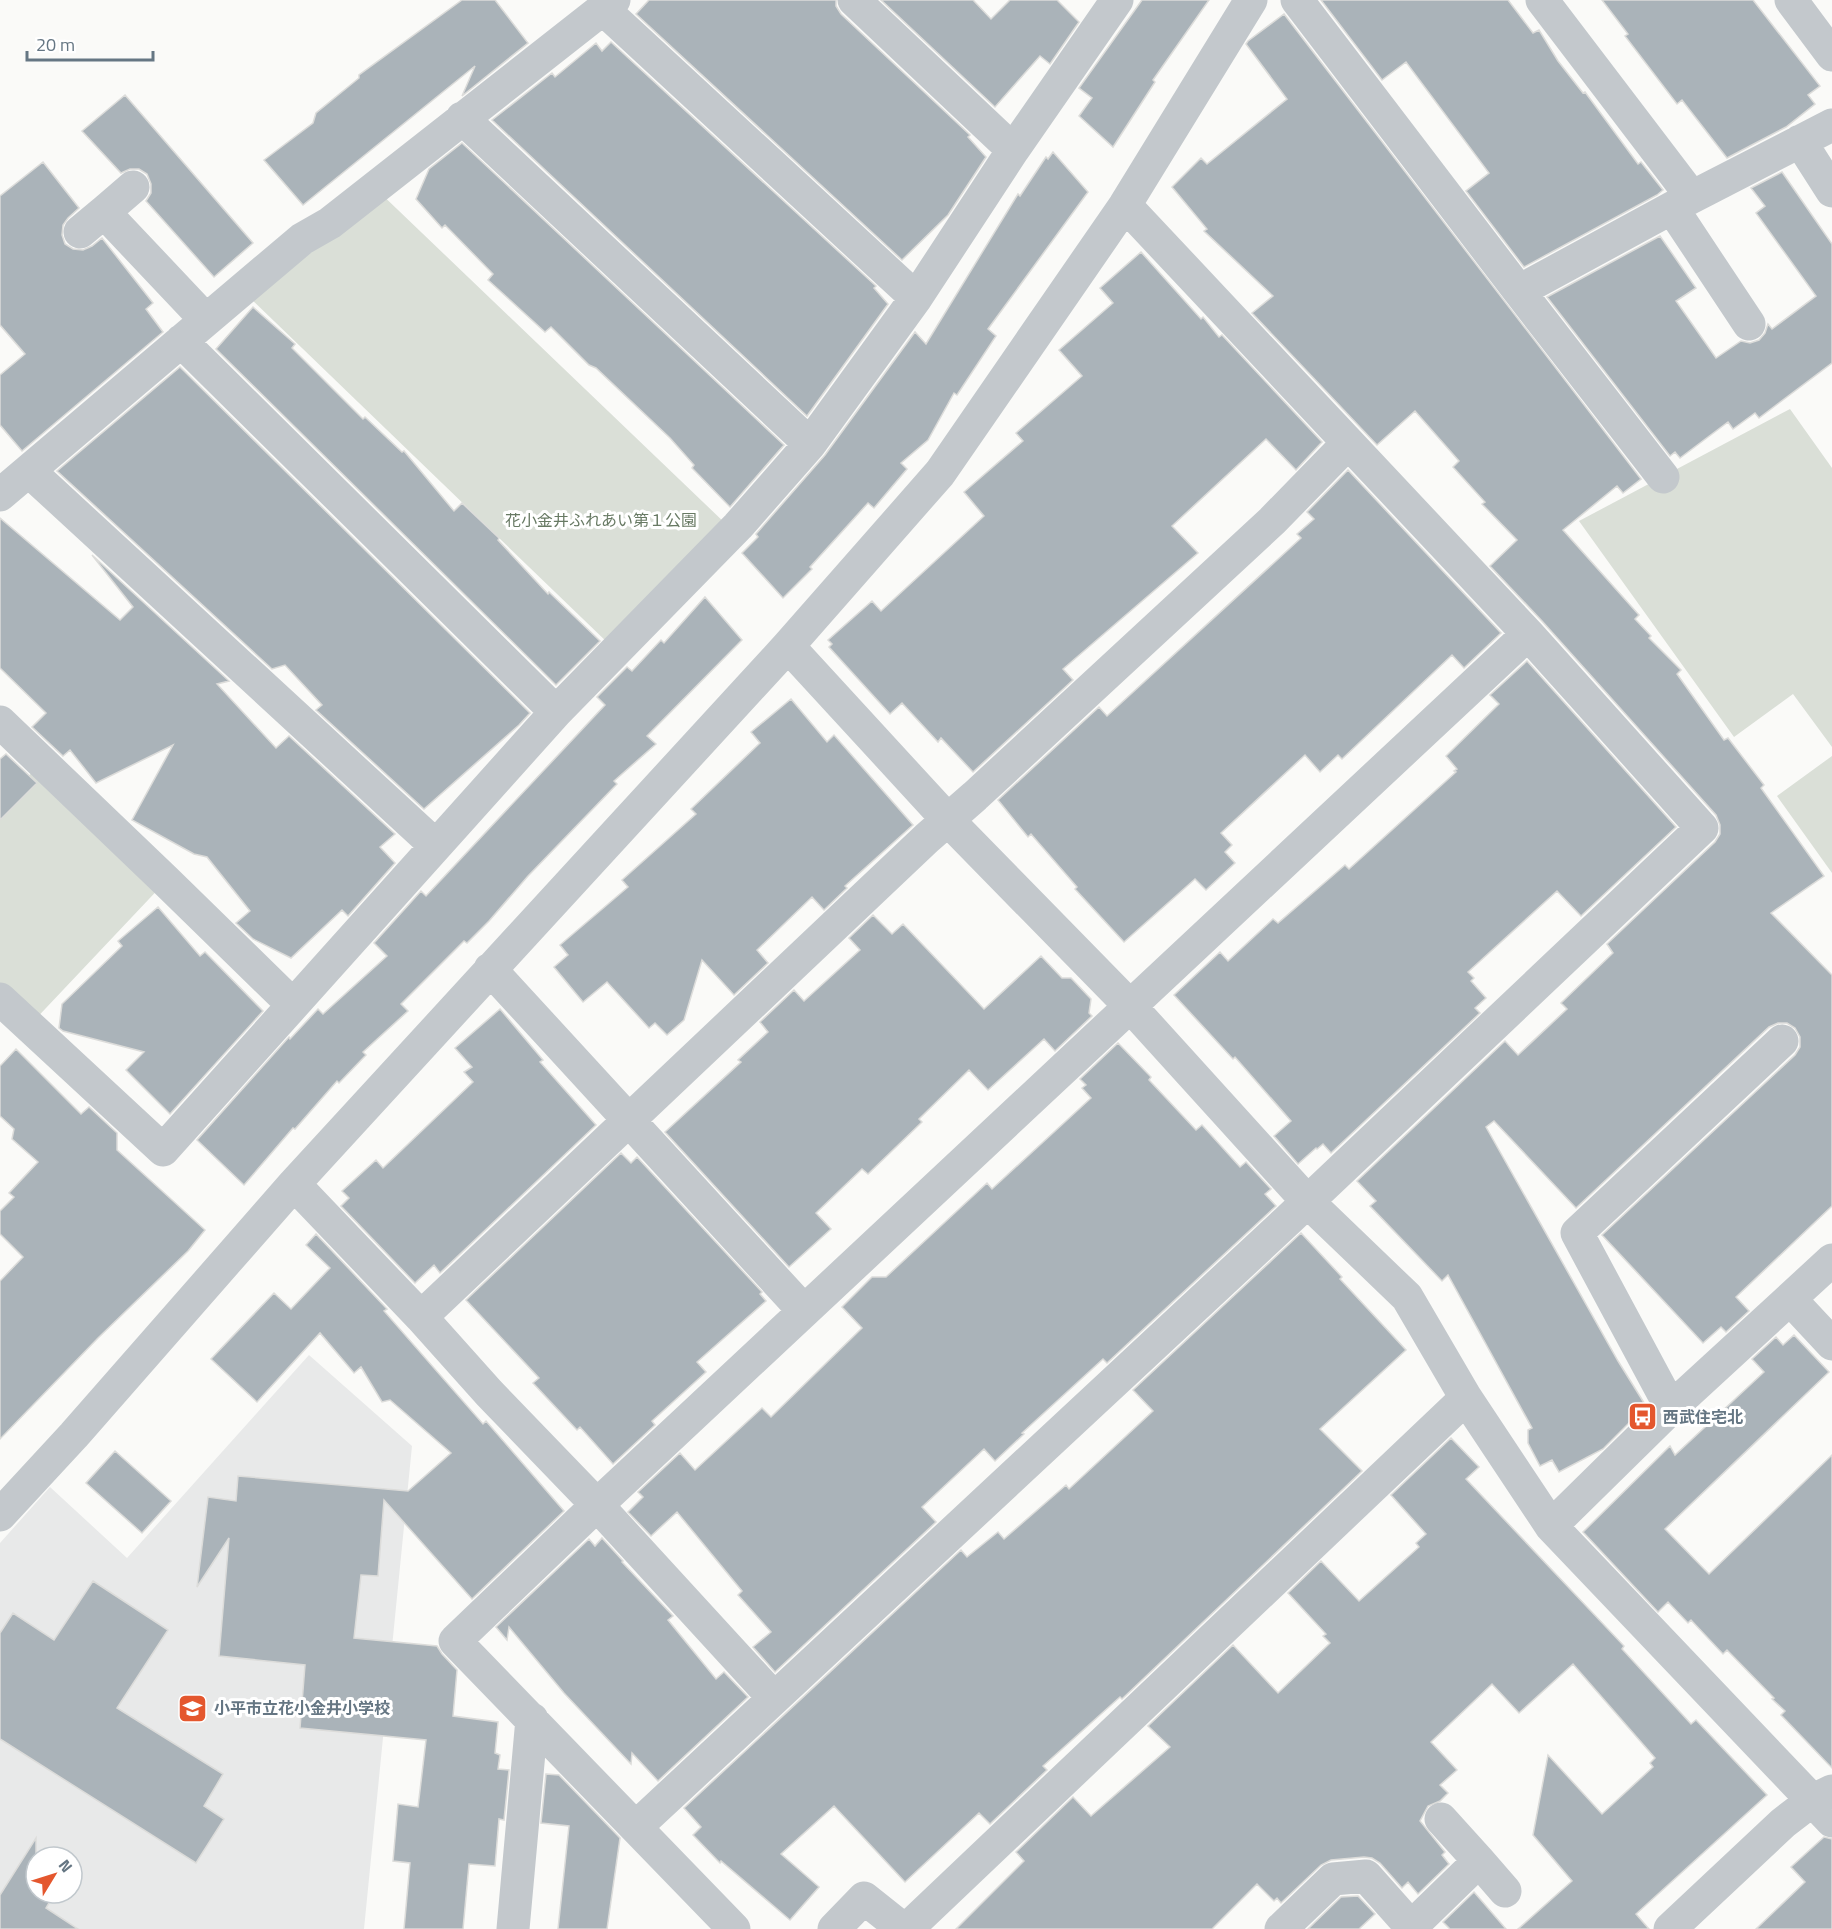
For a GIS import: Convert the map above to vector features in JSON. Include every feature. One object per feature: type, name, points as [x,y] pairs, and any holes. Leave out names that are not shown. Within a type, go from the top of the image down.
[{"type":"street","points":[[854,0],[1013,150]]},
{"type":"street","points":[[0,999],[163,1150],[556,712],[738,526],[810,444],[916,298],[1013,150],[1116,0]]},
{"type":"street","points":[[0,1515],[74,1435],[294,1184],[788,646],[940,473],[1125,205],[1251,0]]},
{"type":"street","points":[[1297,0],[1663,477]]},
{"type":"street","points":[[1542,0],[1682,202],[1749,324]]},
{"type":"street","points":[[1791,0],[1832,55]]},
{"type":"street","points":[[0,495],[302,239],[330,223],[609,4],[916,298]]},
{"type":"street","points":[[462,118],[810,444]]},
{"type":"street","points":[[1519,291],[1682,202],[1832,125]]},
{"type":"street","points":[[1800,141],[1832,191]]},
{"type":"street","points":[[133,187],[92,222],[206,320]]},
{"type":"street","points":[[636,1827],[1307,1201],[1702,828],[1528,634],[1125,205]]},
{"type":"street","points":[[182,342],[556,712]]},
{"type":"street","points":[[421,1317],[948,819],[1272,521],[1348,443]]},
{"type":"street","points":[[29,471],[435,845]]},
{"type":"street","points":[[734,1929],[455,1641],[597,1505],[1528,634]]},
{"type":"street","points":[[788,646],[948,819],[1130,1006],[1307,1201],[1407,1297],[1466,1398],[1551,1526],[1826,1804],[1783,1823],[1670,1929]]},
{"type":"street","points":[[0,722],[292,1004]]},
{"type":"street","points":[[490,969],[804,1311]]},
{"type":"street","points":[[1671,1408],[1577,1233],[1782,1041]]},
{"type":"street","points":[[294,1184],[421,1317],[496,1401],[597,1505],[774,1698]]},
{"type":"street","points":[[1551,1526],[1671,1408],[1832,1260]]},
{"type":"street","points":[[1791,1299],[1832,1344]]},
{"type":"street","points":[[908,1929],[1466,1398]]},
{"type":"street","points":[[513,1929],[532,1719]]},
{"type":"street","points":[[1441,1819],[1505,1892]]},
{"type":"street","points":[[1281,1929],[1333,1879],[1366,1876],[1412,1928],[1479,1861]]},
{"type":"street","points":[[834,1929],[864,1898],[903,1929]]},
{"type":"shaded area","name":"小平市立花小金井小学校","points":[[309,1355],[412,1446],[364,1929],[0,1929],[0,1543],[50,1487],[127,1558]]},
{"type":"green space","name":"花小金井ふれあい第１公園","points":[[374,187],[727,525],[610,645],[248,296]]},
{"type":"green space","points":[[1790,409],[1832,468],[1832,747],[1793,694],[1734,737],[1579,521]]},
{"type":"green space","points":[[1832,756],[1832,873],[1777,796]]},
{"type":"green space","points":[[42,762],[166,881],[29,1026],[0,999],[0,806]]},
{"type":"building","points":[[462,0],[495,0],[528,43],[462,96],[475,66],[303,205],[264,160],[313,123],[316,113],[359,78],[359,75]]},
{"type":"building","points":[[649,0],[836,0],[836,6],[841,14],[970,135],[968,137],[986,157],[948,215],[902,260],[636,14]]},
{"type":"building","points":[[881,0],[973,0],[991,19],[1010,0],[1057,0],[1079,22],[1050,64],[1040,56],[995,107]]},
{"type":"building","points":[[1142,0],[1209,0],[1153,80],[1155,82],[1113,147],[1079,116],[1092,98],[1079,88]]},
{"type":"building","points":[[1321,0],[1508,0],[1533,33],[1539,30],[1558,61],[1583,93],[1585,92],[1638,164],[1641,162],[1663,190],[1524,267],[1466,191],[1489,173],[1406,62],[1382,80]]},
{"type":"building","points":[[1602,0],[1753,0],[1820,86],[1808,95],[1815,104],[1786,127],[1727,158],[1682,100],[1677,104],[1625,36],[1628,34]]},
{"type":"building","points":[[1284,14],[1641,479],[1623,493],[1617,486],[1563,530],[1639,615],[1635,619],[1651,636],[1649,638],[1681,670],[1677,674],[1724,740],[1728,738],[1764,785],[1761,788],[1824,876],[1771,913],[1832,975],[1832,1206],[1736,1297],[1749,1311],[1726,1332],[1721,1327],[1703,1343],[1602,1235],[1795,1055],[1800,1047],[1800,1037],[1795,1028],[1787,1023],[1778,1023],[1769,1027],[1576,1208],[1494,1121],[1486,1127],[1618,1361],[1646,1406],[1603,1449],[1559,1472],[1552,1460],[1540,1466],[1528,1443],[1528,1430],[1532,1428],[1448,1275],[1442,1281],[1370,1206],[1376,1201],[1357,1181],[1505,1041],[1518,1055],[1567,1009],[1561,1003],[1613,953],[1607,944],[1715,842],[1720,834],[1720,825],[1716,815],[1490,566],[1517,540],[1482,504],[1485,502],[1453,467],[1459,461],[1415,411],[1377,445],[1252,313],[1273,296],[1204,231],[1207,229],[1172,187],[1201,158],[1207,164],[1287,99],[1246,44]]},
{"type":"building","points":[[611,42],[876,286],[874,288],[888,304],[807,416],[492,120],[552,73],[555,77],[596,43],[602,51]]},
{"type":"building","points":[[125,95],[253,243],[214,277],[146,201],[151,193],[151,184],[147,174],[139,169],[130,169],[121,173],[82,131]]},
{"type":"building","points":[[462,143],[784,445],[730,507],[692,468],[694,465],[670,438],[596,368],[589,365],[551,327],[545,332],[488,280],[493,274],[445,225],[442,228],[416,199],[429,169]]},
{"type":"building","points":[[1053,152],[1088,192],[988,329],[996,336],[957,395],[954,393],[928,440],[901,463],[907,469],[874,508],[868,503],[810,567],[812,569],[783,598],[742,553],[758,537],[756,534],[825,455],[915,332],[926,344],[1018,194],[1020,196],[1046,157],[1048,159]]},
{"type":"building","points":[[43,162],[79,208],[63,225],[62,235],[65,244],[73,249],[83,250],[102,238],[153,303],[146,309],[163,332],[22,451],[0,425],[0,375],[25,354],[0,325],[0,196]]},
{"type":"building","points":[[1782,172],[1832,244],[1832,363],[1759,418],[1755,413],[1733,429],[1728,422],[1680,458],[1675,452],[1670,456],[1547,297],[1660,236],[1696,288],[1676,301],[1716,358],[1741,341],[1750,343],[1759,340],[1768,324],[1772,329],[1816,296],[1756,213],[1765,206],[1751,188]]},
{"type":"building","points":[[1141,252],[1201,319],[1203,317],[1219,337],[1222,335],[1322,442],[1296,470],[1266,439],[1172,526],[1198,553],[1063,669],[1073,680],[973,772],[941,738],[938,742],[902,703],[890,714],[829,647],[832,644],[828,640],[872,601],[881,611],[984,516],[964,492],[1023,441],[1016,433],[1082,376],[1059,350],[1113,303],[1100,288]]},
{"type":"building","points":[[253,307],[295,344],[292,348],[363,419],[365,417],[402,452],[404,451],[454,511],[462,503],[499,538],[498,540],[548,594],[549,592],[600,641],[556,685],[216,349]]},
{"type":"building","points":[[180,367],[530,713],[424,809],[316,710],[322,705],[285,665],[272,669],[57,471]]},
{"type":"building","points":[[1348,470],[1501,633],[1464,668],[1452,655],[1342,759],[1338,755],[1320,772],[1305,755],[1221,833],[1232,845],[1225,852],[1235,863],[1206,890],[1195,879],[1124,942],[1075,889],[1077,887],[1031,834],[1028,837],[998,800],[1099,707],[1107,716],[1301,538],[1297,534],[1314,519],[1307,512]]},
{"type":"building","points":[[0,518],[120,620],[133,607],[92,555],[229,681],[217,684],[276,748],[289,736],[395,834],[380,847],[395,863],[348,916],[342,910],[291,958],[253,939],[236,923],[250,911],[207,857],[194,854],[132,820],[173,745],[96,783],[70,750],[63,756],[32,727],[46,713],[0,668]]},
{"type":"building","points":[[705,597],[742,640],[647,736],[656,744],[614,781],[617,784],[528,876],[489,921],[467,943],[464,941],[401,1004],[408,1011],[363,1052],[366,1055],[339,1083],[337,1081],[244,1185],[197,1140],[289,1037],[290,1039],[318,1009],[323,1014],[387,956],[374,943],[421,891],[426,896],[605,705],[597,697],[627,667],[632,671],[661,640],[664,643]]},
{"type":"building","points":[[1527,661],[1676,827],[1581,916],[1557,891],[1468,972],[1474,978],[1471,981],[1486,998],[1475,1008],[1480,1013],[1331,1153],[1323,1144],[1298,1164],[1274,1136],[1291,1121],[1235,1057],[1233,1059],[1174,995],[1220,952],[1228,961],[1273,919],[1278,923],[1345,865],[1349,869],[1456,772],[1454,771],[1457,769],[1446,756],[1499,704],[1490,695]]},
{"type":"building","points":[[791,699],[827,742],[834,735],[913,825],[845,886],[847,888],[824,910],[812,897],[757,950],[768,963],[734,995],[702,960],[684,1020],[667,1035],[655,1023],[649,1028],[607,982],[583,1002],[554,967],[568,955],[560,945],[628,887],[622,880],[696,814],[691,809],[760,743],[751,732]]},
{"type":"building","points":[[6,754],[37,783],[0,820],[0,759]]},
{"type":"building","points":[[158,907],[200,956],[205,952],[263,1011],[170,1114],[126,1070],[144,1052],[63,1031],[59,1028],[62,1004],[122,946],[118,941]]},
{"type":"building","points":[[873,915],[892,934],[903,924],[984,1009],[1041,956],[1062,978],[1071,978],[1091,999],[1089,1013],[1092,1016],[1055,1051],[1044,1039],[988,1090],[969,1070],[919,1119],[922,1122],[868,1174],[862,1169],[816,1213],[831,1229],[789,1267],[665,1132],[741,1062],[738,1060],[768,1032],[760,1022],[794,990],[804,1001],[860,950],[849,938]]},
{"type":"building","points":[[500,1009],[543,1060],[540,1062],[596,1125],[440,1273],[434,1265],[415,1283],[341,1206],[349,1198],[342,1191],[376,1160],[383,1168],[473,1082],[464,1072],[472,1067],[455,1048]]},
{"type":"building","points":[[1118,1043],[1151,1077],[1149,1080],[1196,1130],[1202,1125],[1240,1167],[1246,1162],[1271,1189],[1265,1194],[1276,1206],[1107,1363],[1103,1359],[1022,1433],[1024,1434],[995,1461],[984,1449],[922,1507],[936,1522],[775,1672],[753,1647],[771,1632],[738,1595],[742,1591],[677,1512],[651,1536],[628,1512],[643,1497],[638,1492],[680,1453],[695,1470],[762,1408],[771,1417],[862,1328],[842,1307],[872,1277],[886,1277],[987,1183],[992,1189],[1091,1098],[1082,1088],[1086,1085],[1080,1079]]},
{"type":"building","points":[[16,1049],[81,1114],[89,1107],[117,1133],[117,1150],[205,1230],[188,1251],[98,1338],[0,1439],[0,1281],[23,1257],[0,1234],[0,1211],[14,1197],[9,1193],[38,1162],[12,1139],[14,1129],[0,1116],[0,1066]]},
{"type":"building","points":[[621,1153],[631,1163],[637,1157],[762,1292],[760,1294],[766,1301],[697,1362],[706,1372],[652,1421],[655,1425],[613,1464],[580,1427],[577,1430],[533,1383],[539,1378],[466,1300]]},
{"type":"building","points":[[1301,1233],[1406,1350],[1320,1429],[1362,1471],[1122,1699],[1120,1697],[1043,1766],[1047,1770],[990,1824],[979,1813],[905,1882],[834,1806],[781,1854],[819,1887],[790,1920],[721,1861],[720,1863],[693,1835],[701,1827],[684,1808],[961,1550],[967,1557],[998,1532],[1004,1539],[1066,1485],[1069,1489],[1153,1411],[1133,1390]]},
{"type":"building","points":[[316,1234],[387,1309],[384,1311],[483,1424],[486,1421],[564,1511],[472,1599],[384,1500],[378,1576],[361,1575],[354,1638],[437,1646],[457,1670],[453,1716],[498,1722],[495,1753],[500,1755],[498,1769],[509,1770],[504,1820],[499,1819],[495,1866],[469,1864],[463,1929],[404,1929],[410,1863],[393,1861],[398,1804],[418,1807],[426,1740],[300,1728],[305,1665],[219,1656],[229,1538],[197,1587],[208,1497],[236,1501],[238,1476],[408,1491],[451,1453],[390,1400],[382,1402],[361,1367],[354,1373],[320,1333],[257,1402],[211,1359],[274,1293],[291,1309],[330,1268],[306,1245]]},
{"type":"building","points":[[1794,1335],[1829,1372],[1665,1529],[1709,1574],[1832,1455],[1832,1768],[1781,1715],[1785,1711],[1772,1699],[1774,1698],[1727,1650],[1723,1654],[1691,1620],[1688,1623],[1668,1602],[1658,1612],[1583,1532],[1670,1446],[1675,1455],[1764,1372],[1752,1359],[1776,1337],[1783,1345]]},
{"type":"building","points":[[1451,1438],[1479,1467],[1466,1479],[1624,1646],[1622,1649],[1691,1724],[1696,1720],[1767,1795],[1636,1914],[1649,1929],[1518,1929],[1572,1881],[1533,1835],[1548,1755],[1602,1814],[1653,1767],[1650,1763],[1655,1758],[1573,1664],[1519,1713],[1492,1684],[1431,1742],[1457,1770],[1440,1785],[1448,1793],[1440,1801],[1428,1806],[1420,1821],[1445,1852],[1442,1855],[1449,1864],[1418,1894],[1408,1882],[1402,1888],[1380,1863],[1372,1858],[1364,1857],[1331,1860],[1321,1865],[1281,1903],[1277,1898],[1274,1901],[1257,1884],[1212,1929],[956,1929],[1024,1861],[1016,1852],[1073,1797],[1091,1816],[1170,1747],[1148,1726],[1233,1645],[1278,1693],[1330,1643],[1323,1636],[1326,1634],[1288,1593],[1321,1561],[1359,1601],[1419,1547],[1416,1543],[1426,1534],[1391,1495]]},
{"type":"building","points":[[115,1451],[171,1501],[142,1533],[86,1483]]},
{"type":"building","points":[[602,1538],[673,1616],[668,1620],[716,1679],[724,1672],[748,1697],[658,1781],[632,1753],[631,1764],[564,1693],[509,1627],[507,1640],[496,1627],[589,1539],[595,1546]]},
{"type":"building","points":[[93,1581],[168,1630],[117,1708],[223,1774],[204,1806],[224,1819],[196,1863],[0,1739],[0,1633],[13,1613],[54,1640]]},
{"type":"building","points":[[546,1774],[559,1775],[620,1838],[607,1929],[558,1929],[569,1826],[541,1823]]},
{"type":"building","points":[[1824,1837],[1832,1839],[1832,1929],[1756,1929],[1805,1882],[1791,1867]]},
{"type":"building","points":[[24,1857],[24,1905],[48,1905],[46,1908],[78,1929],[0,1929],[0,1895]]},
{"type":"building","points":[[1474,1892],[1506,1929],[1450,1929],[1443,1922]]},
{"type":"building","points":[[1358,1896],[1375,1914],[1359,1929],[1308,1929],[1341,1897]]},
{"type":"place","name":"西武住宅北","points":[[1642,1417]]},
{"type":"place","name":"小平市立花小金井小学校","points":[[193,1708]]}]
